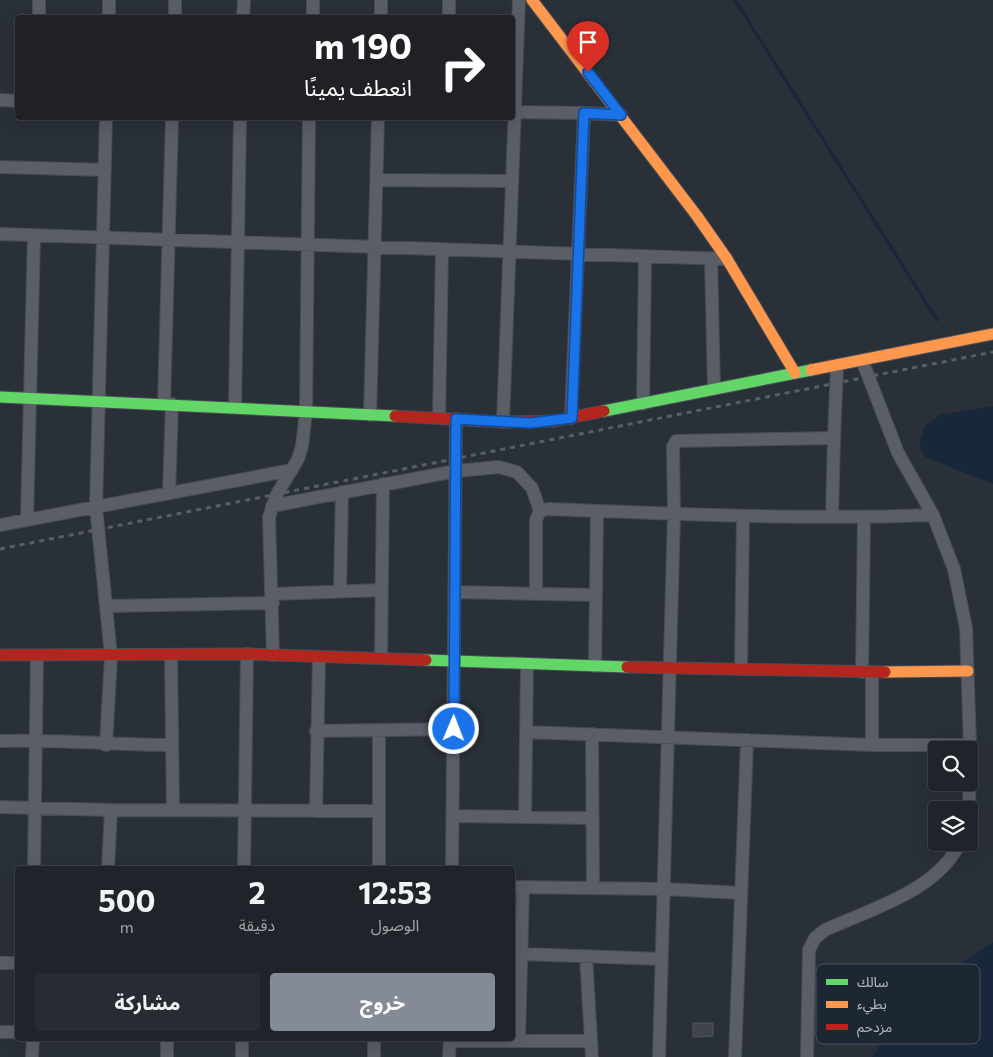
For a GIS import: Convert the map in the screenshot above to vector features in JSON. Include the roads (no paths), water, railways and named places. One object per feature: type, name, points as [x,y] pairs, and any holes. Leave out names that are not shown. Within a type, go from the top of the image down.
[{"type":"street","points":[[39,0],[39,15]]},
{"type":"street","points":[[109,0],[109,15]]},
{"type":"street","points":[[175,0],[175,15]]},
{"type":"street","points":[[243,15],[244,0]]},
{"type":"street","points":[[312,15],[313,0]]},
{"type":"street","points":[[381,15],[382,0]]},
{"type":"street","points":[[449,0],[449,15]]},
{"type":"street","points":[[515,75],[519,0]]},
{"type":"street","points":[[532,0],[621,115],[727,259],[795,373]]},
{"type":"street","points":[[0,100],[15,101]]},
{"type":"street","points":[[515,112],[621,115]]},
{"type":"street","points":[[572,418],[584,113]]},
{"type":"street","points":[[106,120],[96,507],[111,656],[106,745]]},
{"type":"street","points":[[168,493],[169,240],[172,120]]},
{"type":"street","points":[[235,408],[240,120]]},
{"type":"street","points":[[274,655],[269,517],[272,506],[292,470],[302,446],[306,412],[309,120]]},
{"type":"street","points":[[370,415],[378,120]]},
{"type":"street","points":[[503,422],[511,252],[513,120]]},
{"type":"street","points":[[0,168],[105,170]]},
{"type":"street","points":[[377,180],[512,181]]},
{"type":"street","points":[[0,234],[727,259]]},
{"type":"street","points":[[27,520],[34,235]]},
{"type":"street","points":[[439,418],[442,250]]},
{"type":"street","points":[[643,404],[645,256]]},
{"type":"street","points":[[711,258],[714,390]]},
{"type":"street","points":[[0,397],[98,400],[531,423],[572,418],[993,334]]},
{"type":"street","points":[[862,360],[898,453],[933,515],[949,554],[961,594],[966,628],[970,741]]},
{"type":"street","points":[[832,517],[836,365]]},
{"type":"street","points":[[452,866],[456,419]]},
{"type":"street","points":[[659,1057],[674,514],[673,447],[676,441],[682,439],[834,438]]},
{"type":"street","points":[[272,506],[456,472],[499,467],[517,472],[532,488],[540,511],[536,520],[536,594]]},
{"type":"street","points":[[0,525],[292,470]]},
{"type":"street","points":[[381,658],[383,484]]},
{"type":"street","points":[[340,591],[342,492]]},
{"type":"street","points":[[540,511],[548,509],[864,518],[933,515]]},
{"type":"street","points":[[595,666],[597,511]]},
{"type":"street","points":[[741,669],[743,516]]},
{"type":"street","points":[[864,518],[867,672],[872,745]]},
{"type":"street","points":[[106,606],[273,598],[340,591],[381,590]]},
{"type":"street","points":[[455,592],[596,595]]},
{"type":"street","points":[[0,655],[171,656],[246,654],[595,666],[867,672],[968,671]]},
{"type":"street","points":[[244,866],[246,654]]},
{"type":"street","points":[[34,866],[37,656]]},
{"type":"street","points":[[171,656],[173,810]]},
{"type":"street","points":[[316,811],[316,731],[319,656]]},
{"type":"street","points":[[525,816],[527,664]]},
{"type":"street","points":[[316,731],[454,729]]},
{"type":"street","points":[[378,866],[379,730]]},
{"type":"street","points":[[526,732],[872,745],[928,745]]},
{"type":"street","points":[[592,734],[593,888]]},
{"type":"street","points":[[0,741],[36,740],[106,745],[172,745]]},
{"type":"street","points":[[736,1057],[747,740]]},
{"type":"street","points":[[0,807],[111,810],[379,811]]},
{"type":"street","points":[[108,866],[111,810]]},
{"type":"street","points":[[453,816],[593,818]]},
{"type":"street","points":[[807,1057],[809,950],[816,938],[826,930],[918,888],[938,874],[956,851]]},
{"type":"street","points":[[519,1039],[521,954],[518,887],[664,889],[741,894]]},
{"type":"street","points":[[521,954],[662,959]]},
{"type":"street","points":[[586,957],[592,1057]]},
{"type":"street","points":[[0,963],[15,963]]},
{"type":"street","points":[[0,1032],[15,1032]]},
{"type":"street","points":[[515,1039],[591,1041]]},
{"type":"street","points":[[32,1057],[33,1041]]},
{"type":"street","points":[[167,1041],[167,1057]]},
{"type":"street","points":[[242,1041],[242,1057]]},
{"type":"street","points":[[374,1041],[374,1057]]},
{"type":"street","points":[[449,1057],[450,1041]]},
{"type":"water","points":[[993,406],[993,484],[925,457],[919,445],[925,426],[940,415]]},
{"type":"water","points":[[993,942],[993,1057],[872,1057],[880,1044],[980,1044],[980,964],[960,964]]},
{"type":"waterway","points":[[735,0],[937,320]]},
{"type":"railway","points":[[0,549],[993,352]]}]
